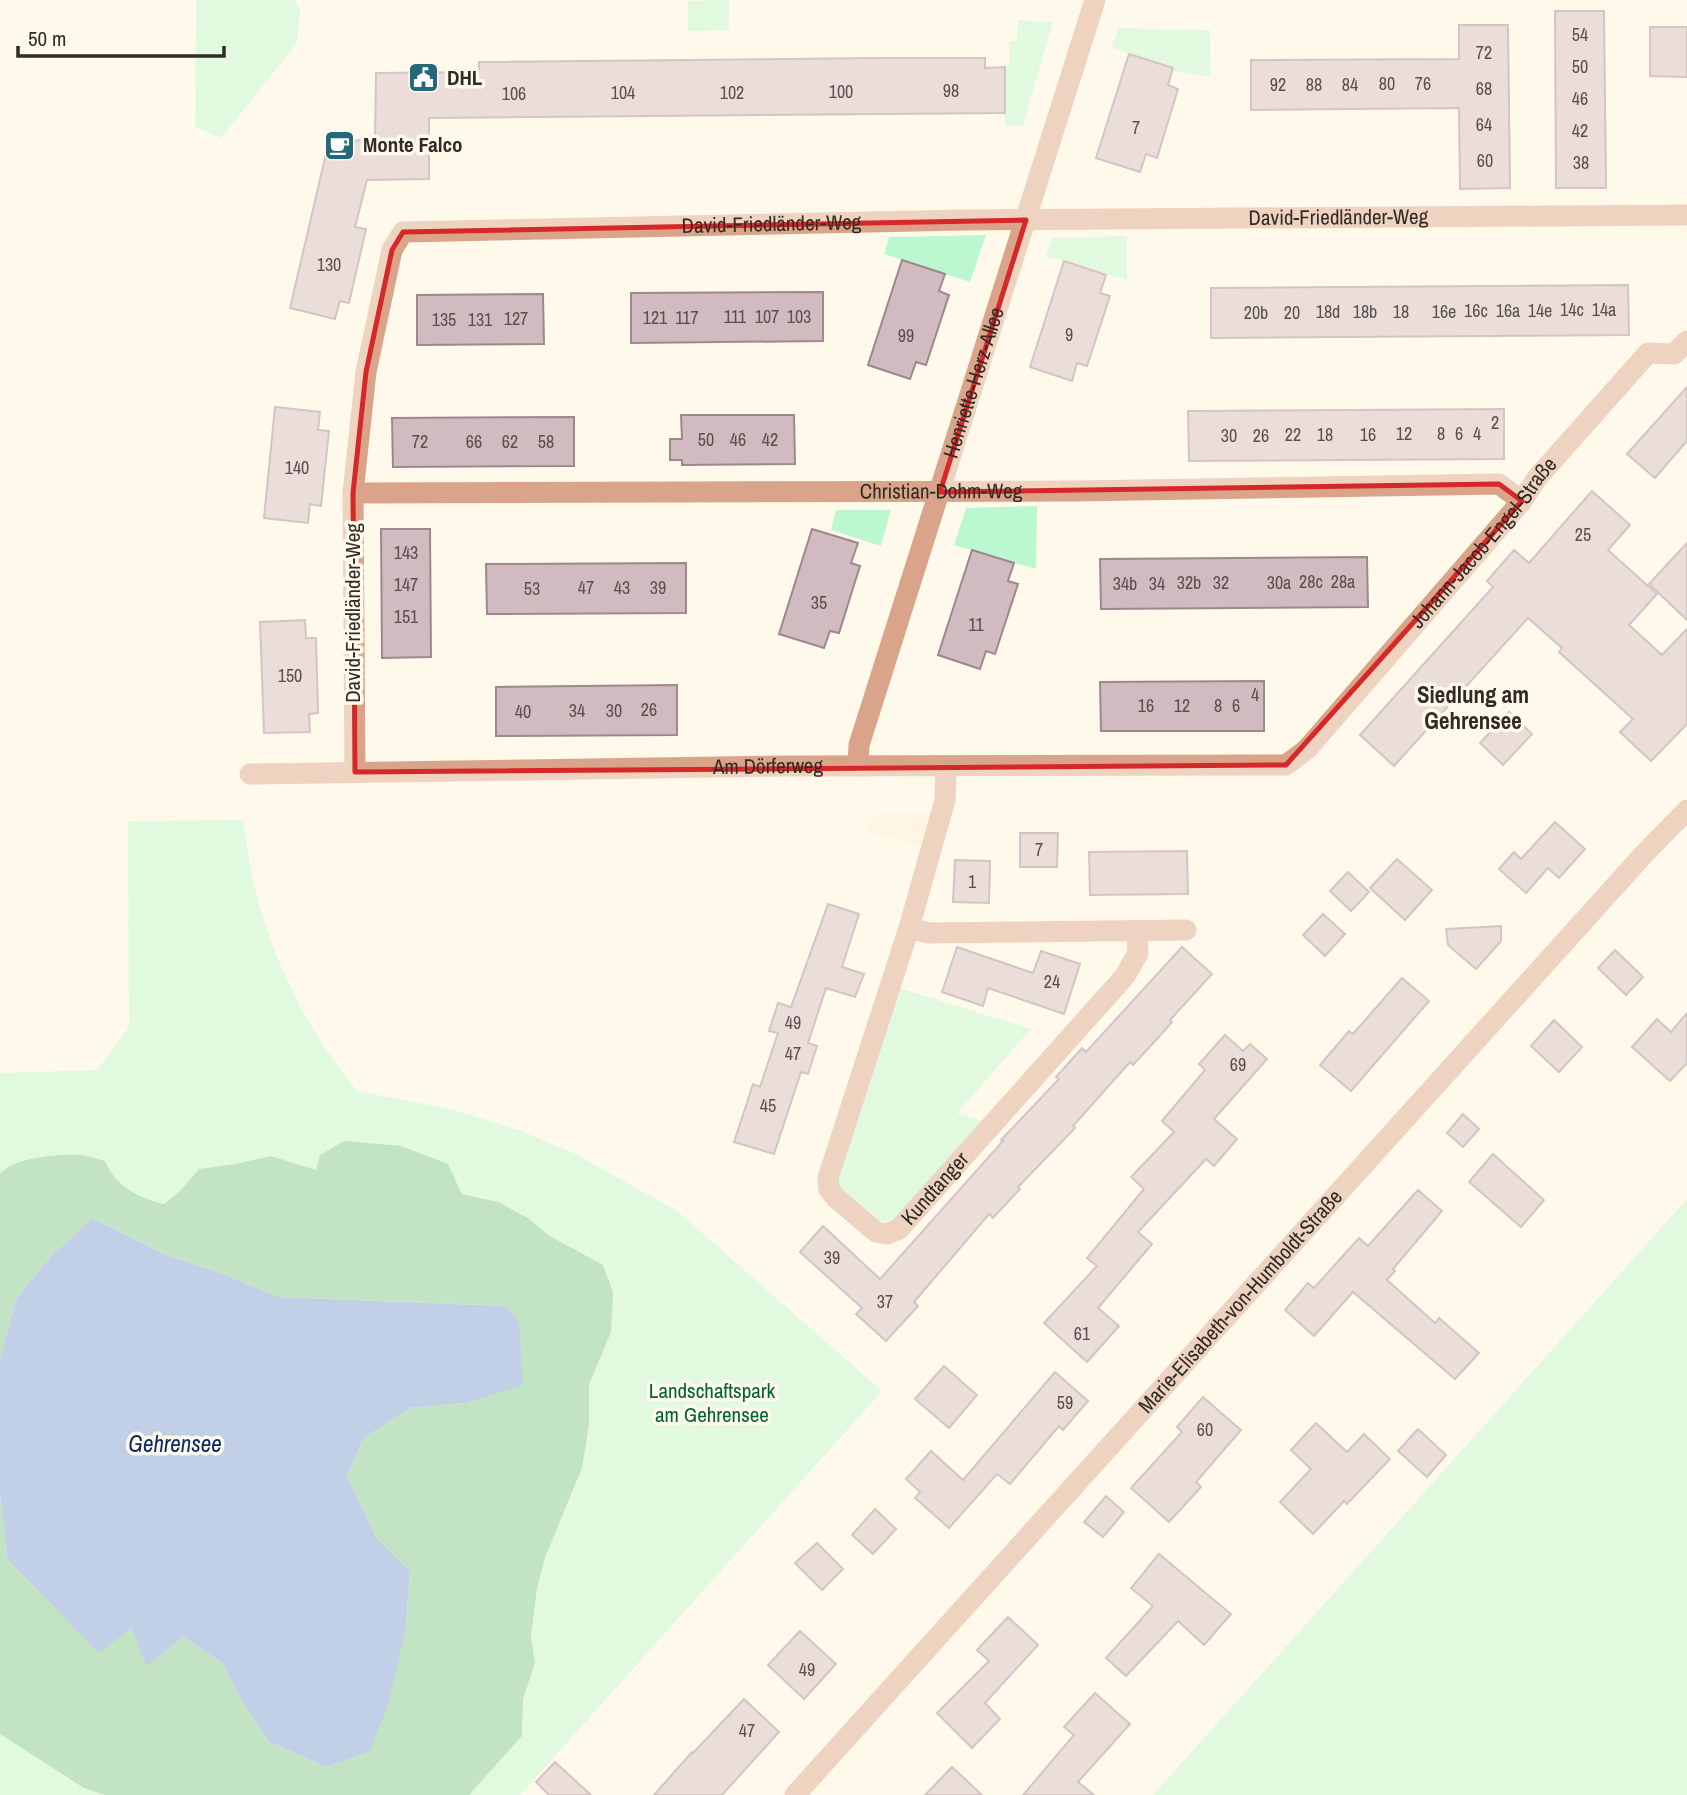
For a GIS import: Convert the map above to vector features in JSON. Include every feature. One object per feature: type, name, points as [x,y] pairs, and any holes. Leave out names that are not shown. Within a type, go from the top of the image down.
[{"type":"street","name":"Henriette-Herz-Allee","points":[[858,766],[859,745],[1095,0]]},
{"type":"street","name":"David-Friedländer-Weg","points":[[355,772],[353,493],[366,372],[392,250],[403,232],[1026,220],[1687,215]]},
{"type":"street","name":"Johann-Jacob-Engel-Straße","points":[[1286,765],[1307,749],[1522,501],[1537,478],[1648,353],[1674,354],[1687,341]]},
{"type":"street","name":"Christian-Dohm-Weg","points":[[353,493],[940,492],[1499,484],[1522,501]]},
{"type":"street","name":"Am Dörferweg","points":[[250,774],[858,766],[1286,765]]},
{"type":"street","name":"Kundtanger","points":[[946,766],[945,800],[909,928],[828,1178],[829,1189],[836,1198],[876,1232],[887,1234],[899,1228],[1125,976],[1138,953],[1137,931]]},
{"type":"street","name":"Marie-Elisabeth-von-Humboldt-Straße","points":[[795,1795],[1619,881],[1687,810]]},
{"type":"street","points":[[909,928],[929,933],[1186,930]]},
{"type":"highlighted area","points":[[1026,220],[940,492],[1499,484],[1522,501],[1286,765],[355,772],[353,493],[366,372],[392,250],[403,232]]},
{"type":"shaded area","points":[[873,814],[932,814],[920,846],[867,831]]},
{"type":"green space","points":[[196,0],[294,0],[300,10],[297,43],[221,138],[195,127]]},
{"type":"green space","points":[[729,0],[729,30],[688,31],[688,1]]},
{"type":"green space","points":[[1018,20],[1053,22],[1023,125],[1005,125],[1005,67],[1009,65],[1009,42],[1017,41]]},
{"type":"green space","points":[[1118,28],[1210,30],[1211,76],[1174,70],[1112,47]]},
{"type":"green space","points":[[986,235],[970,282],[884,254],[889,237]]},
{"type":"green space","points":[[1127,236],[1127,280],[1046,256],[1052,238]]},
{"type":"green space","points":[[1037,506],[1036,569],[954,545],[966,508]]},
{"type":"green space","points":[[836,510],[891,510],[881,546],[831,530]]},
{"type":"green space","name":"Landschaftspark am Gehrensee","points":[[243,820],[255,889],[272,944],[308,1020],[357,1091],[451,1109],[521,1131],[576,1154],[677,1211],[882,1391],[520,1795],[469,1795],[522,1736],[523,1699],[535,1663],[531,1636],[537,1590],[545,1558],[582,1468],[589,1425],[589,1385],[611,1332],[577,1276],[550,1240],[518,1211],[499,1202],[462,1194],[456,1180],[317,1171],[271,1156],[199,1169],[180,1191],[164,1204],[128,1191],[111,1175],[5,1168],[0,1174],[0,1073],[97,1070],[129,1027],[128,821]]},
{"type":"green space","points":[[899,988],[1031,1029],[957,1113],[983,1121],[895,1219],[884,1222],[864,1213],[837,1182]]},
{"type":"green space","points":[[344,1141],[401,1146],[448,1164],[462,1194],[499,1202],[528,1218],[548,1235],[603,1265],[613,1292],[611,1332],[589,1385],[589,1425],[582,1468],[545,1558],[537,1589],[531,1636],[535,1663],[523,1699],[522,1736],[469,1795],[105,1795],[84,1788],[0,1734],[0,1496],[7,1559],[99,1652],[133,1627],[147,1666],[183,1637],[222,1663],[244,1705],[269,1742],[327,1767],[370,1750],[406,1627],[410,1571],[376,1537],[347,1476],[364,1438],[410,1408],[465,1403],[505,1306],[279,1297],[164,1254],[92,1218],[49,1258],[16,1299],[0,1359],[0,1174],[14,1164],[36,1158],[85,1156],[105,1161],[115,1178],[128,1190],[164,1204],[180,1191],[199,1169],[271,1156],[316,1170],[320,1155]]},
{"type":"green space","points":[[1687,1199],[1687,1795],[1153,1795]]},
{"type":"green space","points":[[0,1734],[84,1788],[105,1795],[0,1795]]},
{"type":"water","name":"Gehrensee","points":[[92,1218],[164,1254],[279,1297],[505,1306],[519,1322],[523,1385],[465,1403],[410,1408],[364,1438],[347,1476],[376,1537],[410,1571],[406,1627],[389,1702],[370,1751],[327,1767],[269,1742],[244,1705],[222,1663],[183,1637],[146,1667],[132,1628],[99,1653],[7,1559],[0,1496],[0,1359],[16,1299],[49,1258]]},
{"type":"building","points":[[1555,11],[1604,11],[1606,188],[1556,188]]},
{"type":"building","points":[[1459,25],[1508,25],[1510,188],[1460,189],[1459,108],[1251,110],[1251,60],[1459,59]]},
{"type":"building","points":[[1650,27],[1687,27],[1687,77],[1650,76]]},
{"type":"building","points":[[1129,54],[1173,68],[1168,85],[1178,89],[1157,158],[1146,154],[1140,172],[1096,158]]},
{"type":"building","points":[[985,58],[985,68],[1005,67],[1005,113],[429,118],[429,179],[367,180],[355,227],[366,229],[349,303],[340,301],[335,319],[290,308],[329,141],[375,140],[376,73],[479,72],[479,62]]},
{"type":"building","points":[[902,260],[945,274],[939,291],[949,295],[926,365],[916,362],[910,379],[868,365]]},
{"type":"building","points":[[1064,261],[1106,275],[1100,293],[1110,296],[1087,366],[1077,363],[1072,381],[1030,367]]},
{"type":"building","points":[[1628,285],[1629,335],[1211,338],[1211,288]]},
{"type":"building","points":[[823,292],[823,341],[631,343],[631,293]]},
{"type":"building","points":[[543,294],[544,344],[417,345],[417,295]]},
{"type":"building","points":[[1687,387],[1687,441],[1655,478],[1627,454]]},
{"type":"building","points":[[275,407],[320,412],[318,430],[329,431],[321,506],[310,504],[308,523],[264,518]]},
{"type":"building","points":[[1504,409],[1504,459],[1189,461],[1188,411]]},
{"type":"building","points":[[681,415],[794,415],[795,464],[682,465],[682,460],[670,460],[670,439],[682,439]]},
{"type":"building","points":[[574,417],[574,466],[393,467],[392,418]]},
{"type":"building","points":[[1592,491],[1630,525],[1608,550],[1657,594],[1629,625],[1662,655],[1687,629],[1687,724],[1651,761],[1620,732],[1633,719],[1559,652],[1562,648],[1528,618],[1394,766],[1360,735],[1493,587],[1487,581],[1514,550],[1529,563]]},
{"type":"building","points":[[381,529],[430,529],[431,657],[382,658]]},
{"type":"building","points":[[812,529],[858,543],[851,563],[860,566],[839,633],[830,631],[824,648],[779,634]]},
{"type":"building","points":[[1687,543],[1687,620],[1649,584]]},
{"type":"building","points":[[972,550],[1014,563],[1008,581],[1018,584],[995,654],[986,651],[980,669],[938,655]]},
{"type":"building","points":[[1367,557],[1368,607],[1101,609],[1100,559]]},
{"type":"building","points":[[686,563],[686,613],[487,614],[486,564]]},
{"type":"building","points":[[305,620],[306,638],[316,638],[318,713],[309,714],[310,732],[264,733],[260,622]]},
{"type":"building","points":[[1264,681],[1264,731],[1101,731],[1100,682]]},
{"type":"building","points":[[677,685],[677,735],[496,736],[496,687]]},
{"type":"building","points":[[1509,712],[1532,734],[1503,765],[1480,743]]},
{"type":"building","points":[[1555,822],[1585,849],[1559,878],[1548,868],[1526,893],[1499,869],[1514,852],[1521,859]]},
{"type":"building","points":[[1020,833],[1058,833],[1057,867],[1020,867]]},
{"type":"building","points":[[1187,851],[1188,894],[1090,895],[1089,852]]},
{"type":"building","points":[[1397,859],[1432,890],[1405,920],[1370,888]]},
{"type":"building","points":[[955,860],[990,861],[989,903],[953,902]]},
{"type":"building","points":[[1348,872],[1369,892],[1351,911],[1330,891]]},
{"type":"building","points":[[828,904],[859,914],[842,967],[864,974],[855,997],[826,988],[808,1043],[817,1046],[808,1074],[801,1072],[774,1154],[734,1142],[753,1084],[760,1087],[778,1033],[769,1031],[778,1003],[791,1007]]},
{"type":"building","points":[[1323,914],[1345,934],[1325,956],[1303,935]]},
{"type":"building","points":[[1501,926],[1501,941],[1476,969],[1448,945],[1446,929]]},
{"type":"building","points":[[957,947],[1033,973],[1041,951],[1080,964],[1064,1014],[988,988],[983,1006],[942,992]]},
{"type":"building","points":[[1182,947],[1212,974],[1170,1020],[1172,1022],[1157,1039],[1133,1065],[1130,1062],[1073,1126],[1075,1128],[1018,1187],[1020,1189],[993,1218],[989,1214],[914,1302],[918,1306],[886,1341],[856,1314],[862,1308],[800,1252],[823,1226],[880,1279],[1003,1141],[1001,1140],[1059,1079],[1056,1077],[1082,1048],[1086,1052]]},
{"type":"building","points":[[1615,950],[1643,977],[1626,995],[1598,968]]},
{"type":"building","points":[[1402,978],[1429,1001],[1351,1091],[1320,1065],[1349,1031],[1353,1034]]},
{"type":"building","points":[[1687,1013],[1687,1063],[1670,1081],[1632,1047],[1657,1019],[1671,1032]]},
{"type":"building","points":[[1554,1020],[1582,1047],[1559,1072],[1531,1046]]},
{"type":"building","points":[[1225,1035],[1243,1051],[1250,1044],[1267,1059],[1214,1119],[1237,1139],[1214,1166],[1206,1159],[1138,1232],[1152,1244],[1098,1308],[1119,1326],[1087,1362],[1044,1323],[1097,1266],[1087,1258],[1144,1189],[1131,1177],[1174,1132],[1162,1121],[1205,1070],[1199,1064]]},
{"type":"building","points":[[1463,1114],[1479,1129],[1463,1147],[1447,1133]]},
{"type":"building","points":[[1493,1154],[1544,1200],[1521,1227],[1469,1182]]},
{"type":"building","points":[[1418,1190],[1442,1211],[1393,1269],[1395,1271],[1387,1280],[1435,1323],[1439,1318],[1479,1353],[1455,1379],[1353,1292],[1314,1336],[1285,1310],[1308,1283],[1314,1288],[1359,1238],[1368,1246]]},
{"type":"building","points":[[944,1366],[977,1395],[949,1428],[915,1399]]},
{"type":"building","points":[[1055,1372],[1088,1401],[1063,1430],[1059,1426],[1010,1484],[997,1474],[949,1528],[915,1498],[920,1492],[906,1479],[931,1451],[963,1480]]},
{"type":"building","points":[[1203,1397],[1241,1430],[1196,1482],[1201,1487],[1169,1522],[1131,1488],[1182,1432],[1177,1427]]},
{"type":"building","points":[[1316,1423],[1347,1452],[1364,1434],[1390,1459],[1347,1504],[1344,1501],[1313,1534],[1280,1502],[1311,1469],[1291,1450]]},
{"type":"building","points":[[1418,1429],[1446,1455],[1427,1477],[1398,1451]]},
{"type":"building","points":[[1106,1496],[1124,1512],[1103,1537],[1084,1522]]},
{"type":"building","points":[[875,1509],[896,1529],[873,1554],[852,1535]]},
{"type":"building","points":[[817,1543],[843,1569],[822,1590],[795,1563]]},
{"type":"building","points":[[1159,1554],[1231,1614],[1204,1645],[1178,1621],[1126,1676],[1106,1658],[1153,1606],[1131,1588]]},
{"type":"building","points":[[1008,1617],[1038,1645],[985,1703],[1000,1719],[972,1748],[937,1713],[989,1661],[977,1650]]},
{"type":"building","points":[[800,1631],[836,1664],[804,1699],[768,1665]]},
{"type":"building","points":[[1095,1693],[1130,1724],[1078,1782],[1094,1795],[1023,1795],[1074,1735],[1064,1727]]},
{"type":"building","points":[[744,1699],[779,1732],[722,1795],[654,1795],[692,1752]]},
{"type":"building","points":[[555,1762],[591,1795],[549,1795],[536,1782]]},
{"type":"building","points":[[952,1767],[982,1795],[925,1795]]},
{"type":"place","name":"DHL","points":[[424,78]]},
{"type":"place","name":"Monte Falco","points":[[340,145]]},
{"type":"district","name":"Siedlung am Gehrensee","points":[[1473,708]]}]
